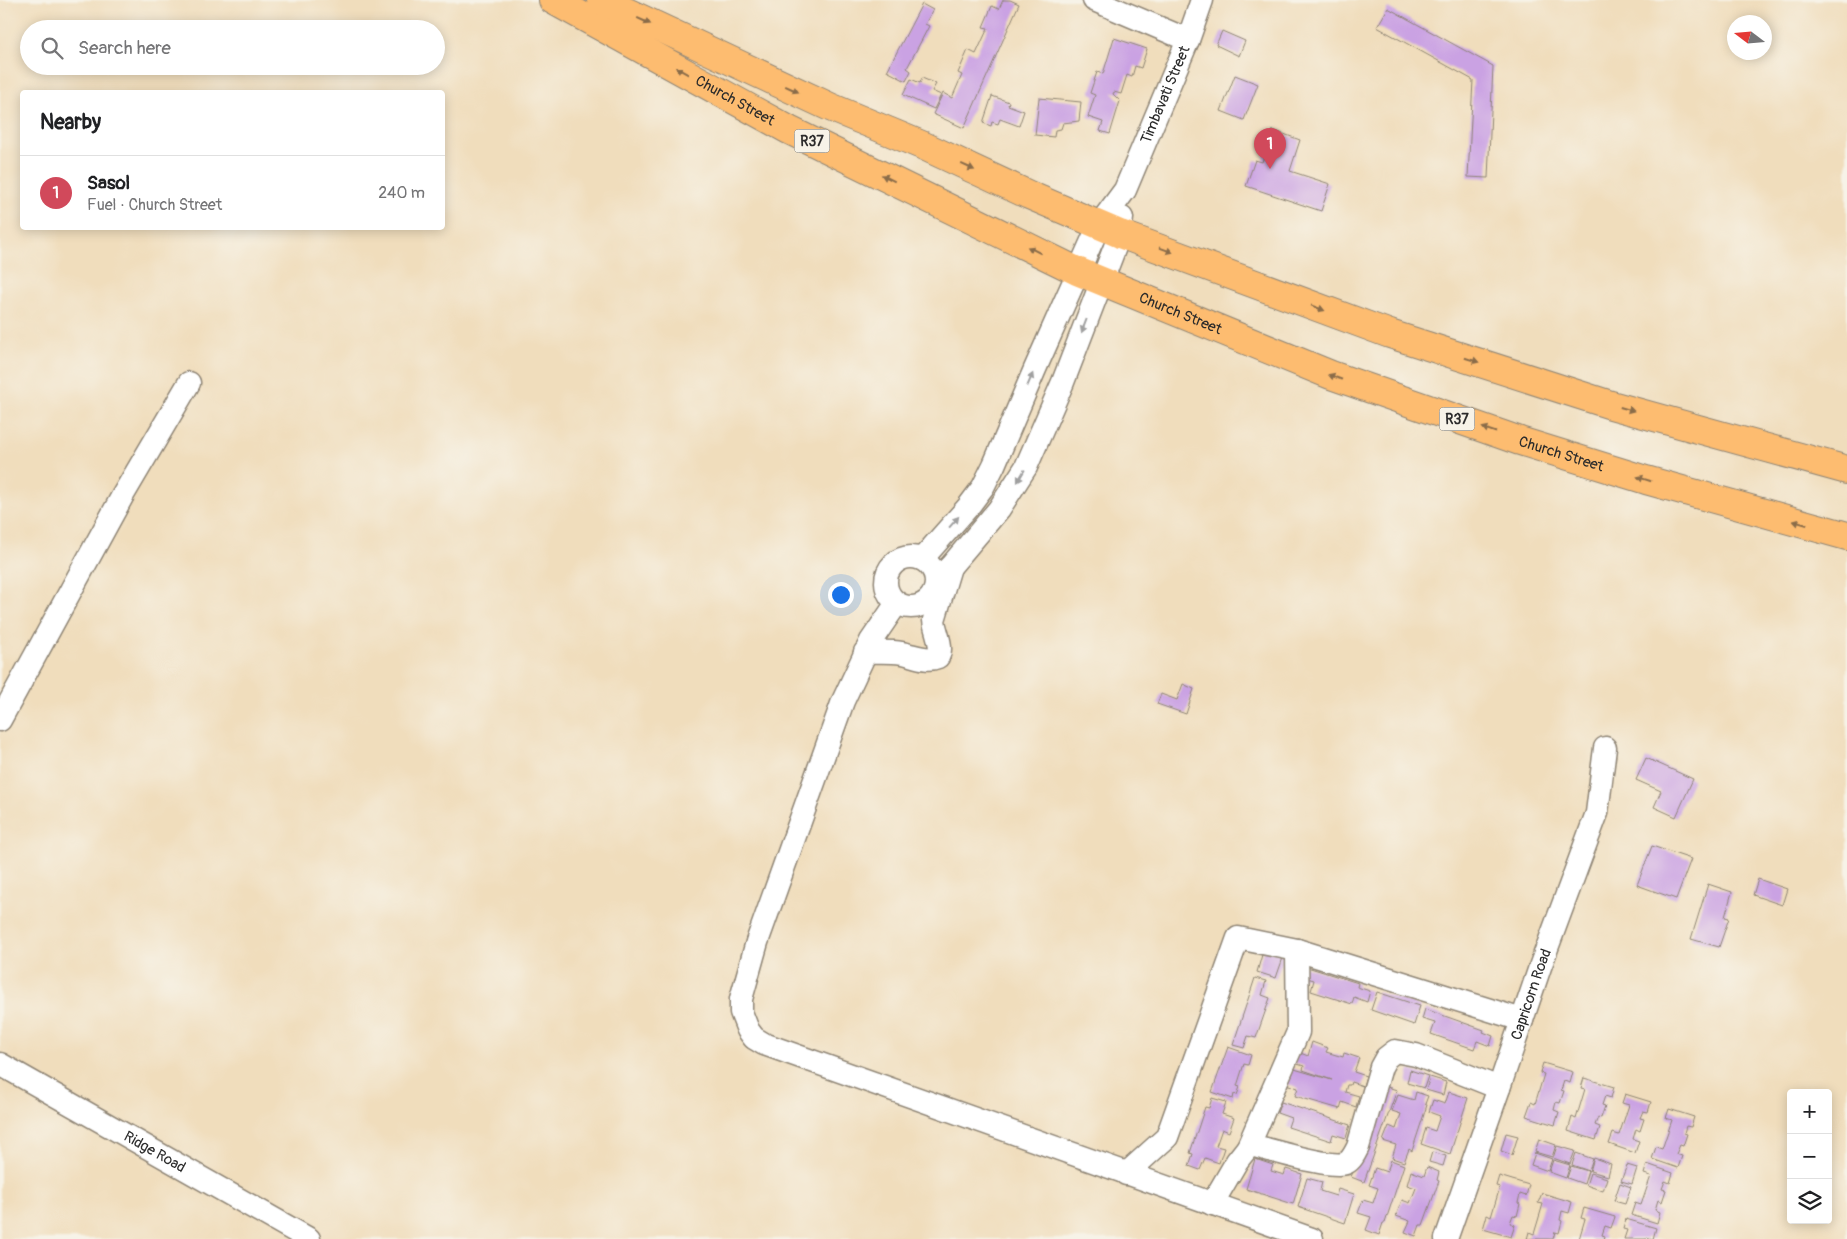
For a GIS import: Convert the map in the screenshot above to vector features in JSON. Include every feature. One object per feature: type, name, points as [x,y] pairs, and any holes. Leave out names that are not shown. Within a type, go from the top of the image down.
[{"type":"main road","name":"Church Street","points":[[553,0],[789,130],[1089,276],[1331,375],[1520,441],[1646,480],[1847,536]]},
{"type":"main road","name":"Church Street","points":[[600,0],[830,107],[924,146],[1110,230],[1390,334],[1611,405],[1847,470]]},
{"type":"street","points":[[1094,0],[1188,40]]},
{"type":"street","name":"Timbavati Street","points":[[1089,276],[1110,230],[1188,40],[1202,0]]},
{"type":"street","points":[[943,573],[934,570],[922,559],[914,556],[905,557],[897,560],[891,566],[885,582],[890,598],[897,604],[904,607],[920,606],[928,601],[933,595],[943,573],[999,509],[1014,488],[1043,431],[1063,382],[1089,276]]},
{"type":"street","points":[[922,559],[983,487],[1089,276]]},
{"type":"street","points":[[1004,442],[1023,434],[1032,422],[1042,401],[1054,388],[1063,382]]},
{"type":"street","points":[[0,720],[123,495],[189,383]]},
{"type":"street","points":[[865,652],[902,653],[926,659],[938,657],[941,647],[934,620],[943,573]]},
{"type":"street","points":[[897,604],[865,652],[843,701],[757,942],[741,999],[743,1022],[754,1038],[764,1044],[1312,1239]]},
{"type":"street","name":"Capricorn Road","points":[[1446,1239],[1500,1088],[1540,966],[1598,813],[1605,748]]},
{"type":"street","points":[[1126,1174],[1167,1137],[1238,938],[1297,950],[1522,1020]]},
{"type":"street","points":[[1212,1204],[1237,1161],[1248,1147],[1298,1032],[1297,950]]},
{"type":"street","points":[[1248,1147],[1254,1146],[1330,1164],[1346,1163],[1352,1158],[1358,1147],[1386,1058],[1395,1051],[1416,1055],[1500,1088]]},
{"type":"street","name":"Ridge Road","points":[[0,1064],[309,1239]]},
{"type":"building","points":[[1003,0],[1010,0],[1019,4],[964,128],[933,114],[943,93],[952,98],[962,75],[958,73],[968,50],[976,54],[988,28],[983,27],[992,6],[999,9]]},
{"type":"building","points":[[922,4],[933,10],[925,24],[929,26],[907,68],[911,71],[906,81],[887,71]]},
{"type":"building","points":[[1388,8],[1493,66],[1488,178],[1468,177],[1473,80],[1377,27]]},
{"type":"building","points":[[1222,31],[1245,41],[1239,56],[1216,45]]},
{"type":"building","points":[[1114,38],[1147,49],[1141,68],[1135,66],[1132,77],[1127,75],[1121,94],[1114,92],[1113,94],[1120,101],[1110,134],[1100,131],[1103,122],[1088,117],[1095,95],[1090,93],[1097,72],[1103,74]]},
{"type":"building","points":[[1235,75],[1258,84],[1244,120],[1221,111]]},
{"type":"building","points":[[922,78],[936,84],[932,91],[941,95],[934,109],[903,95],[911,79],[920,83]]},
{"type":"building","points":[[992,96],[1009,102],[1008,105],[1024,111],[1019,126],[1000,119],[998,124],[992,122],[991,126],[983,123]]},
{"type":"building","points":[[1039,98],[1081,102],[1079,121],[1063,123],[1061,129],[1055,130],[1054,137],[1035,135]]},
{"type":"building","points":[[1273,130],[1300,140],[1290,171],[1330,184],[1321,211],[1246,186],[1255,160],[1262,162]]},
{"type":"building","points":[[1183,684],[1194,689],[1186,714],[1157,704],[1161,694],[1177,700]]},
{"type":"building","points":[[1646,758],[1693,779],[1676,817],[1654,807],[1661,791],[1636,780]]},
{"type":"building","points":[[1652,846],[1691,859],[1676,899],[1637,885]]},
{"type":"building","points":[[1758,879],[1787,889],[1782,905],[1753,895]]},
{"type":"building","points":[[1708,884],[1732,892],[1725,917],[1729,918],[1719,947],[1691,939]]},
{"type":"building","points":[[1264,948],[1284,955],[1276,978],[1257,972]]},
{"type":"building","points":[[1304,966],[1358,983],[1357,987],[1370,991],[1367,1002],[1354,997],[1352,1004],[1311,991],[1314,980],[1300,976]]},
{"type":"building","points":[[1255,978],[1266,981],[1262,995],[1270,998],[1256,1038],[1248,1036],[1244,1048],[1233,1045]]},
{"type":"building","points":[[1377,992],[1420,1006],[1414,1025],[1371,1010]]},
{"type":"building","points":[[1425,1009],[1484,1030],[1483,1032],[1493,1036],[1490,1046],[1477,1041],[1474,1049],[1431,1034],[1435,1023],[1422,1019]]},
{"type":"building","points":[[1312,1042],[1328,1048],[1326,1052],[1343,1057],[1344,1053],[1359,1058],[1354,1072],[1366,1076],[1363,1086],[1351,1082],[1350,1085],[1347,1085],[1345,1092],[1359,1096],[1356,1107],[1342,1102],[1340,1109],[1295,1096],[1298,1088],[1286,1084],[1291,1068],[1332,1080],[1303,1070],[1304,1066],[1294,1063],[1298,1052],[1308,1056]]},
{"type":"building","points":[[1228,1047],[1251,1055],[1248,1065],[1244,1064],[1237,1086],[1240,1087],[1237,1095],[1234,1094],[1233,1099],[1212,1092]]},
{"type":"building","points":[[1543,1063],[1573,1072],[1570,1083],[1564,1081],[1561,1090],[1564,1091],[1560,1103],[1556,1102],[1554,1110],[1559,1112],[1555,1125],[1526,1116],[1531,1102],[1535,1104],[1544,1074],[1540,1073]]},
{"type":"building","points":[[1410,1070],[1428,1076],[1424,1088],[1407,1083]]},
{"type":"building","points":[[1430,1077],[1446,1082],[1443,1095],[1426,1090]]},
{"type":"building","points":[[1584,1078],[1614,1087],[1611,1098],[1605,1096],[1602,1105],[1605,1106],[1601,1118],[1598,1117],[1595,1125],[1600,1127],[1596,1140],[1568,1131],[1572,1117],[1576,1119],[1585,1089],[1581,1088]]},
{"type":"building","points":[[1384,1086],[1397,1090],[1364,1182],[1351,1177]]},
{"type":"building","points":[[1416,1092],[1428,1096],[1425,1104],[1427,1105],[1412,1151],[1409,1149],[1404,1162],[1392,1158],[1396,1145],[1383,1141],[1389,1126],[1396,1129],[1401,1114],[1392,1111],[1398,1095],[1414,1100]]},
{"type":"building","points":[[1449,1092],[1468,1098],[1450,1154],[1421,1144],[1426,1128],[1435,1131],[1440,1116],[1429,1112],[1433,1100],[1445,1104]]},
{"type":"building","points":[[1625,1094],[1651,1102],[1648,1112],[1643,1111],[1640,1118],[1644,1119],[1640,1131],[1636,1129],[1633,1139],[1639,1141],[1635,1153],[1609,1144],[1613,1133],[1619,1135],[1629,1105],[1622,1103]]},
{"type":"building","points":[[1212,1098],[1226,1102],[1222,1114],[1234,1118],[1229,1132],[1222,1129],[1216,1146],[1224,1148],[1219,1163],[1205,1158],[1200,1170],[1189,1166],[1193,1154],[1190,1153],[1205,1107],[1209,1108]]},
{"type":"building","points":[[1281,1102],[1350,1125],[1346,1138],[1333,1134],[1331,1141],[1288,1127],[1291,1118],[1277,1113]]},
{"type":"building","points":[[1669,1109],[1694,1117],[1691,1127],[1686,1126],[1684,1133],[1687,1134],[1683,1146],[1680,1145],[1676,1154],[1682,1156],[1678,1168],[1652,1159],[1656,1147],[1662,1149],[1672,1120],[1666,1118]]},
{"type":"building","points":[[1506,1133],[1518,1136],[1512,1155],[1501,1151]]},
{"type":"building","points":[[1539,1139],[1556,1145],[1552,1157],[1535,1152]]},
{"type":"building","points":[[1557,1146],[1575,1151],[1570,1164],[1553,1158]]},
{"type":"building","points":[[1432,1152],[1446,1156],[1443,1166],[1429,1162]]},
{"type":"building","points":[[1535,1153],[1552,1159],[1548,1171],[1531,1165]]},
{"type":"building","points":[[1576,1153],[1593,1159],[1589,1171],[1572,1165]]},
{"type":"building","points":[[1594,1158],[1611,1164],[1608,1176],[1590,1171]]},
{"type":"building","points":[[1255,1159],[1273,1165],[1271,1171],[1284,1175],[1286,1169],[1302,1174],[1293,1204],[1246,1189]]},
{"type":"building","points":[[1391,1160],[1404,1165],[1385,1223],[1383,1223],[1379,1235],[1366,1230],[1371,1217],[1358,1213],[1363,1200],[1373,1203],[1378,1188],[1369,1185],[1375,1168],[1387,1172]]},
{"type":"building","points":[[1553,1160],[1570,1165],[1566,1178],[1549,1172]]},
{"type":"building","points":[[1647,1164],[1673,1173],[1670,1183],[1665,1181],[1662,1189],[1666,1190],[1662,1202],[1658,1200],[1655,1210],[1660,1212],[1657,1223],[1631,1215],[1635,1203],[1641,1205],[1651,1176],[1644,1174]]},
{"type":"building","points":[[1627,1165],[1637,1168],[1632,1184],[1621,1181]]},
{"type":"building","points":[[1571,1166],[1588,1171],[1584,1184],[1567,1178]]},
{"type":"building","points":[[1427,1167],[1439,1172],[1437,1180],[1439,1181],[1423,1225],[1420,1225],[1416,1236],[1405,1232],[1410,1221],[1396,1216],[1402,1200],[1410,1203],[1416,1188],[1407,1185],[1411,1171],[1424,1176]]},
{"type":"building","points":[[1590,1173],[1607,1178],[1603,1191],[1586,1185]]},
{"type":"building","points":[[1499,1176],[1529,1185],[1526,1196],[1520,1194],[1517,1216],[1513,1215],[1510,1223],[1515,1225],[1511,1237],[1483,1229],[1487,1215],[1491,1217],[1500,1187],[1496,1186]]},
{"type":"building","points":[[1307,1178],[1322,1182],[1320,1191],[1336,1196],[1338,1189],[1354,1194],[1345,1223],[1298,1207]]},
{"type":"building","points":[[1620,1183],[1631,1187],[1625,1204],[1614,1201]]},
{"type":"building","points":[[1542,1193],[1572,1202],[1569,1213],[1562,1211],[1559,1233],[1555,1232],[1553,1239],[1527,1239],[1529,1232],[1534,1234],[1543,1204],[1538,1203]]},
{"type":"building","points":[[1584,1208],[1615,1217],[1611,1228],[1605,1226],[1602,1235],[1605,1236],[1604,1239],[1579,1239],[1585,1219],[1581,1218]]},
{"type":"building","points":[[1626,1219],[1656,1228],[1653,1239],[1647,1237],[1646,1239],[1624,1239],[1627,1230],[1623,1229]]},
{"type":"place","name":"Sasol","points":[[1270,169]]}]
